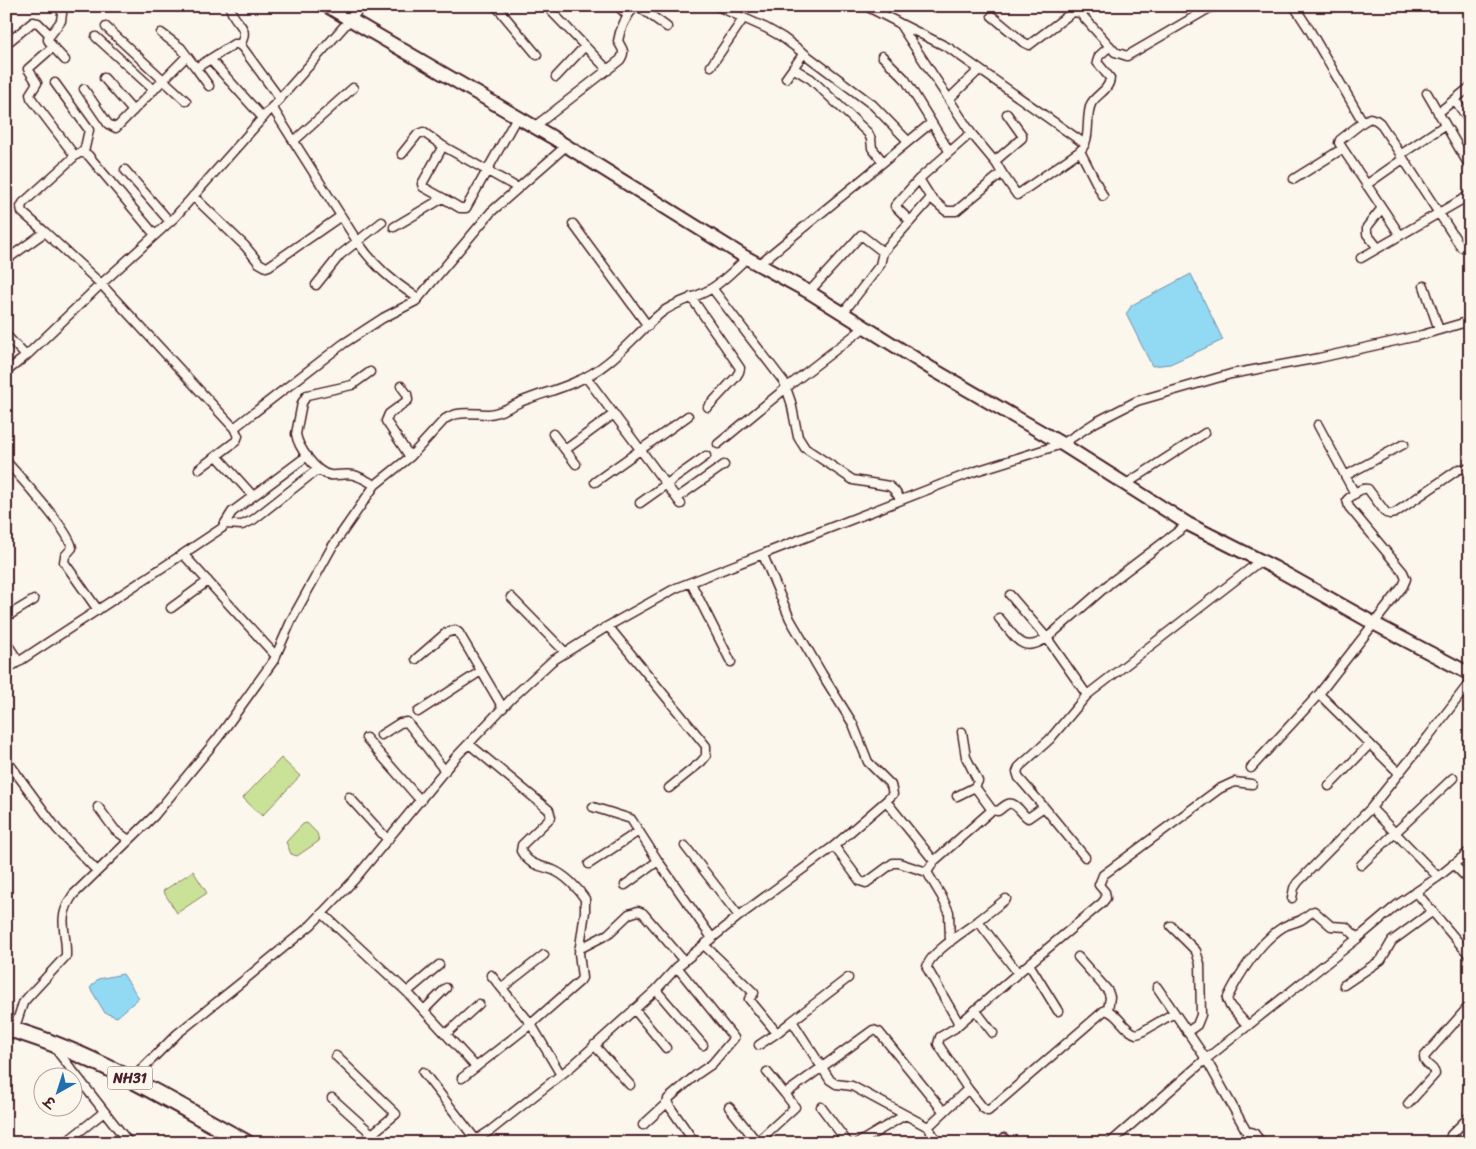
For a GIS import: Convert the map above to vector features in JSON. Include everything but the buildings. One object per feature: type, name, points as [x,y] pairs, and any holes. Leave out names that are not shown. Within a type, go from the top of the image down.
[{"type":"highway","name":"NH31","points":[[10,1029],[51,1043],[132,1079],[228,1139],[247,1143]]},
{"type":"main road","points":[[327,6],[566,146],[747,258],[809,292],[932,369],[1062,444],[1188,524],[1470,674]]},
{"type":"street","points":[[63,6],[61,20],[48,40],[65,60]]},
{"type":"street","points":[[230,6],[231,12],[244,30],[244,38],[240,45]]},
{"type":"street","points":[[6,372],[26,356],[101,284],[170,222],[362,6]]},
{"type":"street","points":[[549,6],[551,11],[608,70]]},
{"type":"street","points":[[618,6],[627,15]]},
{"type":"street","points":[[534,128],[620,60],[624,55],[624,50],[618,41],[627,15],[636,6],[667,27]]},
{"type":"street","points":[[717,6],[773,31],[804,53],[872,105],[908,142]]},
{"type":"street","points":[[866,6],[949,48],[1083,148],[1103,196]]},
{"type":"street","points":[[992,16],[1029,45],[1070,14],[1077,12],[1116,52],[1127,56],[1132,55],[1213,6]]},
{"type":"street","points":[[1294,6],[1363,122]]},
{"type":"street","points":[[500,8],[536,55]]},
{"type":"street","points":[[711,66],[744,19]]},
{"type":"street","points":[[6,44],[33,22],[38,23],[50,35]]},
{"type":"street","points":[[899,23],[971,132],[996,163],[1018,195],[1083,148],[1091,104],[1110,83],[1110,78],[1098,65],[1097,59],[1110,46]]},
{"type":"street","points":[[106,27],[186,101]]},
{"type":"street","points":[[161,33],[181,48],[209,86]]},
{"type":"street","points":[[96,37],[154,90]]},
{"type":"street","points":[[196,68],[234,44],[240,45],[280,99]]},
{"type":"street","points":[[556,76],[585,46]]},
{"type":"street","points":[[53,47],[29,67],[29,72],[37,83],[30,94],[75,156]]},
{"type":"street","points":[[786,78],[804,53]]},
{"type":"street","points":[[84,89],[108,124],[116,128],[186,56]]},
{"type":"street","points":[[882,56],[905,79],[949,151]]},
{"type":"street","points":[[210,59],[263,118]]},
{"type":"street","points":[[793,68],[810,79],[868,133],[872,139],[872,148],[883,162]]},
{"type":"street","points":[[950,98],[978,70]]},
{"type":"street","points":[[104,78],[133,111]]},
{"type":"street","points":[[55,83],[89,130],[84,152]]},
{"type":"street","points":[[1438,113],[1470,87]]},
{"type":"street","points":[[294,141],[353,88]]},
{"type":"street","points":[[1427,93],[1445,125],[1466,153],[1470,168]]},
{"type":"street","points":[[1455,100],[1470,122]]},
{"type":"street","points":[[272,108],[372,262],[393,282],[418,298]]},
{"type":"street","points":[[996,163],[995,161],[998,158],[1022,138],[1022,135],[1007,114]]},
{"type":"street","points":[[443,146],[422,184],[423,187],[460,208],[466,208],[517,117]]},
{"type":"street","points":[[1400,235],[1339,142],[1370,118],[1376,120],[1461,246]]},
{"type":"street","points":[[759,264],[931,123]]},
{"type":"street","points":[[1366,185],[1445,125]]},
{"type":"street","points":[[402,154],[418,134],[423,132],[487,172],[518,188]]},
{"type":"street","points":[[910,221],[895,206],[919,179],[971,132]]},
{"type":"street","points":[[234,428],[343,344],[418,298],[491,212],[566,146]]},
{"type":"street","points":[[1294,179],[1342,149]]},
{"type":"street","points":[[84,152],[75,156],[23,203],[21,207],[26,216],[101,284],[234,428],[238,439],[199,469]]},
{"type":"street","points":[[84,152],[155,235]]},
{"type":"street","points":[[125,170],[170,222]]},
{"type":"street","points":[[919,179],[931,198],[946,211],[956,210],[1002,173]]},
{"type":"street","points":[[193,196],[245,246],[259,263],[266,267],[341,216]]},
{"type":"street","points":[[1361,258],[1470,196]]},
{"type":"street","points":[[394,227],[443,198]]},
{"type":"street","points":[[843,313],[880,264],[883,252],[931,198]]},
{"type":"street","points":[[1378,248],[1367,234],[1367,227],[1382,208]]},
{"type":"street","points":[[316,285],[335,259],[382,222]]},
{"type":"street","points":[[573,224],[648,326]]},
{"type":"street","points":[[6,260],[45,232]]},
{"type":"street","points":[[809,292],[861,235],[883,252]]},
{"type":"street","points":[[10,1029],[28,997],[66,956],[64,909],[73,896],[154,816],[218,738],[276,656],[292,619],[332,547],[375,485],[410,457],[451,415],[459,413],[491,414],[586,377],[614,358],[671,306],[712,288],[747,258]]},
{"type":"street","points":[[1424,286],[1438,330]]},
{"type":"street","points":[[712,288],[784,382],[791,402],[798,436],[805,448],[853,480],[889,486],[901,500]]},
{"type":"street","points":[[691,297],[740,368],[740,372],[736,377],[708,407]]},
{"type":"street","points":[[132,1079],[177,1034],[243,981],[322,913],[354,880],[445,771],[502,708],[552,661],[608,626],[676,588],[973,472],[1062,444],[1096,422],[1137,400],[1231,374],[1319,358],[1470,321]]},
{"type":"street","points":[[718,444],[865,327]]},
{"type":"street","points":[[6,334],[26,356]]},
{"type":"street","points":[[370,372],[352,385],[313,393],[304,399],[296,434],[307,456],[318,469],[331,475],[349,474],[357,476],[375,485]]},
{"type":"street","points":[[586,377],[679,501],[724,465]]},
{"type":"street","points":[[401,386],[407,394],[408,400],[389,414],[386,421],[410,457]]},
{"type":"street","points":[[565,450],[614,414]]},
{"type":"street","points":[[595,482],[688,416]]},
{"type":"street","points":[[1318,425],[1355,494]]},
{"type":"street","points":[[1126,484],[1205,433]]},
{"type":"street","points":[[553,434],[576,464]]},
{"type":"street","points":[[1345,476],[1404,444]]},
{"type":"street","points":[[217,456],[253,496]]},
{"type":"street","points":[[6,670],[222,528],[229,515],[307,456]]},
{"type":"street","points":[[640,503],[706,456]]},
{"type":"street","points":[[6,461],[38,498],[68,538],[72,548],[65,556],[64,562],[98,610]]},
{"type":"street","points":[[225,524],[242,524],[253,520],[318,469]]},
{"type":"street","points":[[1251,768],[1319,694],[1403,586],[1406,579],[1403,572],[1349,507],[1347,500],[1362,489],[1368,489],[1383,510],[1390,514],[1395,513],[1459,470],[1470,469]]},
{"type":"street","points":[[999,618],[1024,644],[1033,646],[1047,638],[1110,583],[1188,524]]},
{"type":"street","points":[[182,554],[276,656]]},
{"type":"street","points":[[423,1072],[474,1141],[491,1130],[561,1075],[656,990],[684,961],[739,916],[834,846],[893,794],[891,785],[868,762],[853,724],[790,619],[763,555]]},
{"type":"street","points":[[1085,857],[1019,778],[1017,772],[1019,767],[1050,739],[1087,695],[1260,561]]},
{"type":"street","points":[[171,608],[208,581]]},
{"type":"street","points":[[691,583],[731,662]]},
{"type":"street","points":[[1010,595],[1047,638],[1087,695]]},
{"type":"street","points":[[511,597],[565,652]]},
{"type":"street","points":[[6,616],[34,600]]},
{"type":"street","points":[[608,626],[706,746],[706,756],[701,762],[669,788]]},
{"type":"street","points":[[416,659],[446,633],[454,630],[459,633],[502,708]]},
{"type":"street","points":[[6,642],[19,662]]},
{"type":"street","points":[[418,712],[481,670]]},
{"type":"street","points":[[1292,898],[1294,888],[1298,882],[1371,808],[1470,682]]},
{"type":"street","points":[[1319,694],[1399,773]]},
{"type":"street","points":[[381,735],[400,723],[407,722],[445,771]]},
{"type":"street","points":[[957,796],[975,787],[978,781],[966,756],[962,732]]},
{"type":"street","points":[[366,738],[421,801]]},
{"type":"street","points":[[462,1078],[531,1024],[580,981],[582,978],[579,949],[585,912],[584,899],[563,876],[552,870],[536,866],[530,862],[521,850],[522,844],[551,817],[550,810],[469,744]]},
{"type":"street","points":[[1329,786],[1370,744]]},
{"type":"street","points":[[11,766],[57,829],[97,872]]},
{"type":"street","points":[[1361,865],[1453,778]]},
{"type":"street","points":[[1108,1010],[1101,1013],[988,1111],[983,1108],[968,1089],[938,1044],[940,1037],[976,1011],[1018,973],[1102,903],[1106,898],[1105,892],[1099,885],[1102,875],[1218,789],[1234,782],[1252,784]]},
{"type":"street","points":[[975,787],[992,810],[998,811],[1011,804],[1015,804],[1024,816],[1028,818],[1044,807]]},
{"type":"street","points":[[349,797],[388,840]]},
{"type":"street","points":[[886,801],[934,861]]},
{"type":"street","points":[[593,807],[626,816],[631,820],[712,938]]},
{"type":"street","points":[[98,808],[115,830],[129,840]]},
{"type":"street","points":[[1371,808],[1438,877]]},
{"type":"street","points":[[927,872],[934,861],[992,810]]},
{"type":"street","points":[[589,864],[639,831]]},
{"type":"street","points":[[686,846],[739,916]]},
{"type":"street","points":[[834,846],[860,881],[866,883],[893,863],[927,872],[949,912],[950,942]]},
{"type":"street","points":[[1115,1141],[1206,1059],[1397,905],[1438,877],[1470,851]]},
{"type":"street","points":[[625,885],[658,861]]},
{"type":"street","points":[[1453,864],[1470,881]]},
{"type":"street","points":[[1416,892],[1470,956]]},
{"type":"street","points":[[958,1025],[957,1020],[927,968],[930,960],[950,942],[1006,899]]},
{"type":"street","points":[[579,949],[608,934],[629,914],[638,911],[643,913],[684,961]]},
{"type":"street","points":[[1248,1026],[1230,1006],[1227,999],[1236,980],[1260,948],[1277,931],[1314,911],[1331,926],[1346,927],[1358,938]]},
{"type":"street","points":[[1344,985],[1381,960],[1392,941],[1432,911]]},
{"type":"street","points":[[322,913],[407,992],[476,1068]]},
{"type":"street","points":[[978,921],[1018,973]]},
{"type":"street","points":[[1171,926],[1196,951],[1200,964],[1201,1015],[1197,1024],[1187,1032]]},
{"type":"street","points":[[704,945],[754,994],[749,999],[777,1032]]},
{"type":"street","points":[[502,988],[544,955]]},
{"type":"street","points":[[1078,957],[1108,991],[1110,997],[1108,1010]]},
{"type":"street","points":[[1029,964],[1058,1011]]},
{"type":"street","points":[[407,992],[439,965]]},
{"type":"street","points":[[643,1125],[668,1102],[670,1095],[712,1064],[734,1038],[677,967]]},
{"type":"street","points":[[491,975],[531,1024],[561,1075]]},
{"type":"street","points":[[759,1045],[848,978]]},
{"type":"street","points":[[1157,987],[1206,1059],[1248,1134]]},
{"type":"street","points":[[424,1010],[446,988]]},
{"type":"street","points":[[656,990],[703,1045]]},
{"type":"street","points":[[446,1034],[479,1004]]},
{"type":"street","points":[[1408,1104],[1435,1074],[1435,1071],[1424,1058],[1470,1005]]},
{"type":"street","points":[[634,1010],[666,1048]]},
{"type":"street","points":[[1108,1010],[1127,1029],[1136,1034],[1174,1013]]},
{"type":"street","points":[[976,1011],[993,1033]]},
{"type":"street","points":[[792,1021],[830,1080],[836,1084],[852,1086],[928,1128],[938,1143]]},
{"type":"street","points":[[785,1094],[873,1030],[876,1030],[944,1112]]},
{"type":"street","points":[[51,1043],[129,1143]]},
{"type":"street","points":[[594,1045],[630,1085]]},
{"type":"street","points":[[336,1056],[396,1114],[361,1143]]},
{"type":"street","points":[[729,1107],[756,1142],[794,1107],[767,1072]]},
{"type":"street","points":[[928,1128],[968,1089]]},
{"type":"street","points":[[332,1098],[382,1143]]},
{"type":"street","points":[[668,1102],[695,1143]]},
{"type":"street","points":[[821,1107],[848,1143]]},
{"type":"street","points":[[65,1143],[104,1112]]},
{"type":"street","points":[[858,1143],[905,1115]]},
{"type":"street","points":[[1452,1143],[1451,1135],[1470,1116]]},
{"type":"street","points":[[1240,1143],[1248,1134],[1254,1133],[1262,1143]]},
{"type":"green space","points":[[281,758],[300,776],[262,816],[243,798]]},
{"type":"green space","points":[[307,823],[317,833],[319,841],[297,856],[291,854],[286,842],[303,824]]},
{"type":"green space","points":[[193,871],[207,893],[177,913],[163,891]]},
{"type":"water","points":[[1191,274],[1223,340],[1170,364],[1152,366],[1126,314],[1132,305]]},
{"type":"water","points":[[123,974],[139,998],[117,1017],[105,1013],[90,988],[98,979]]}]
